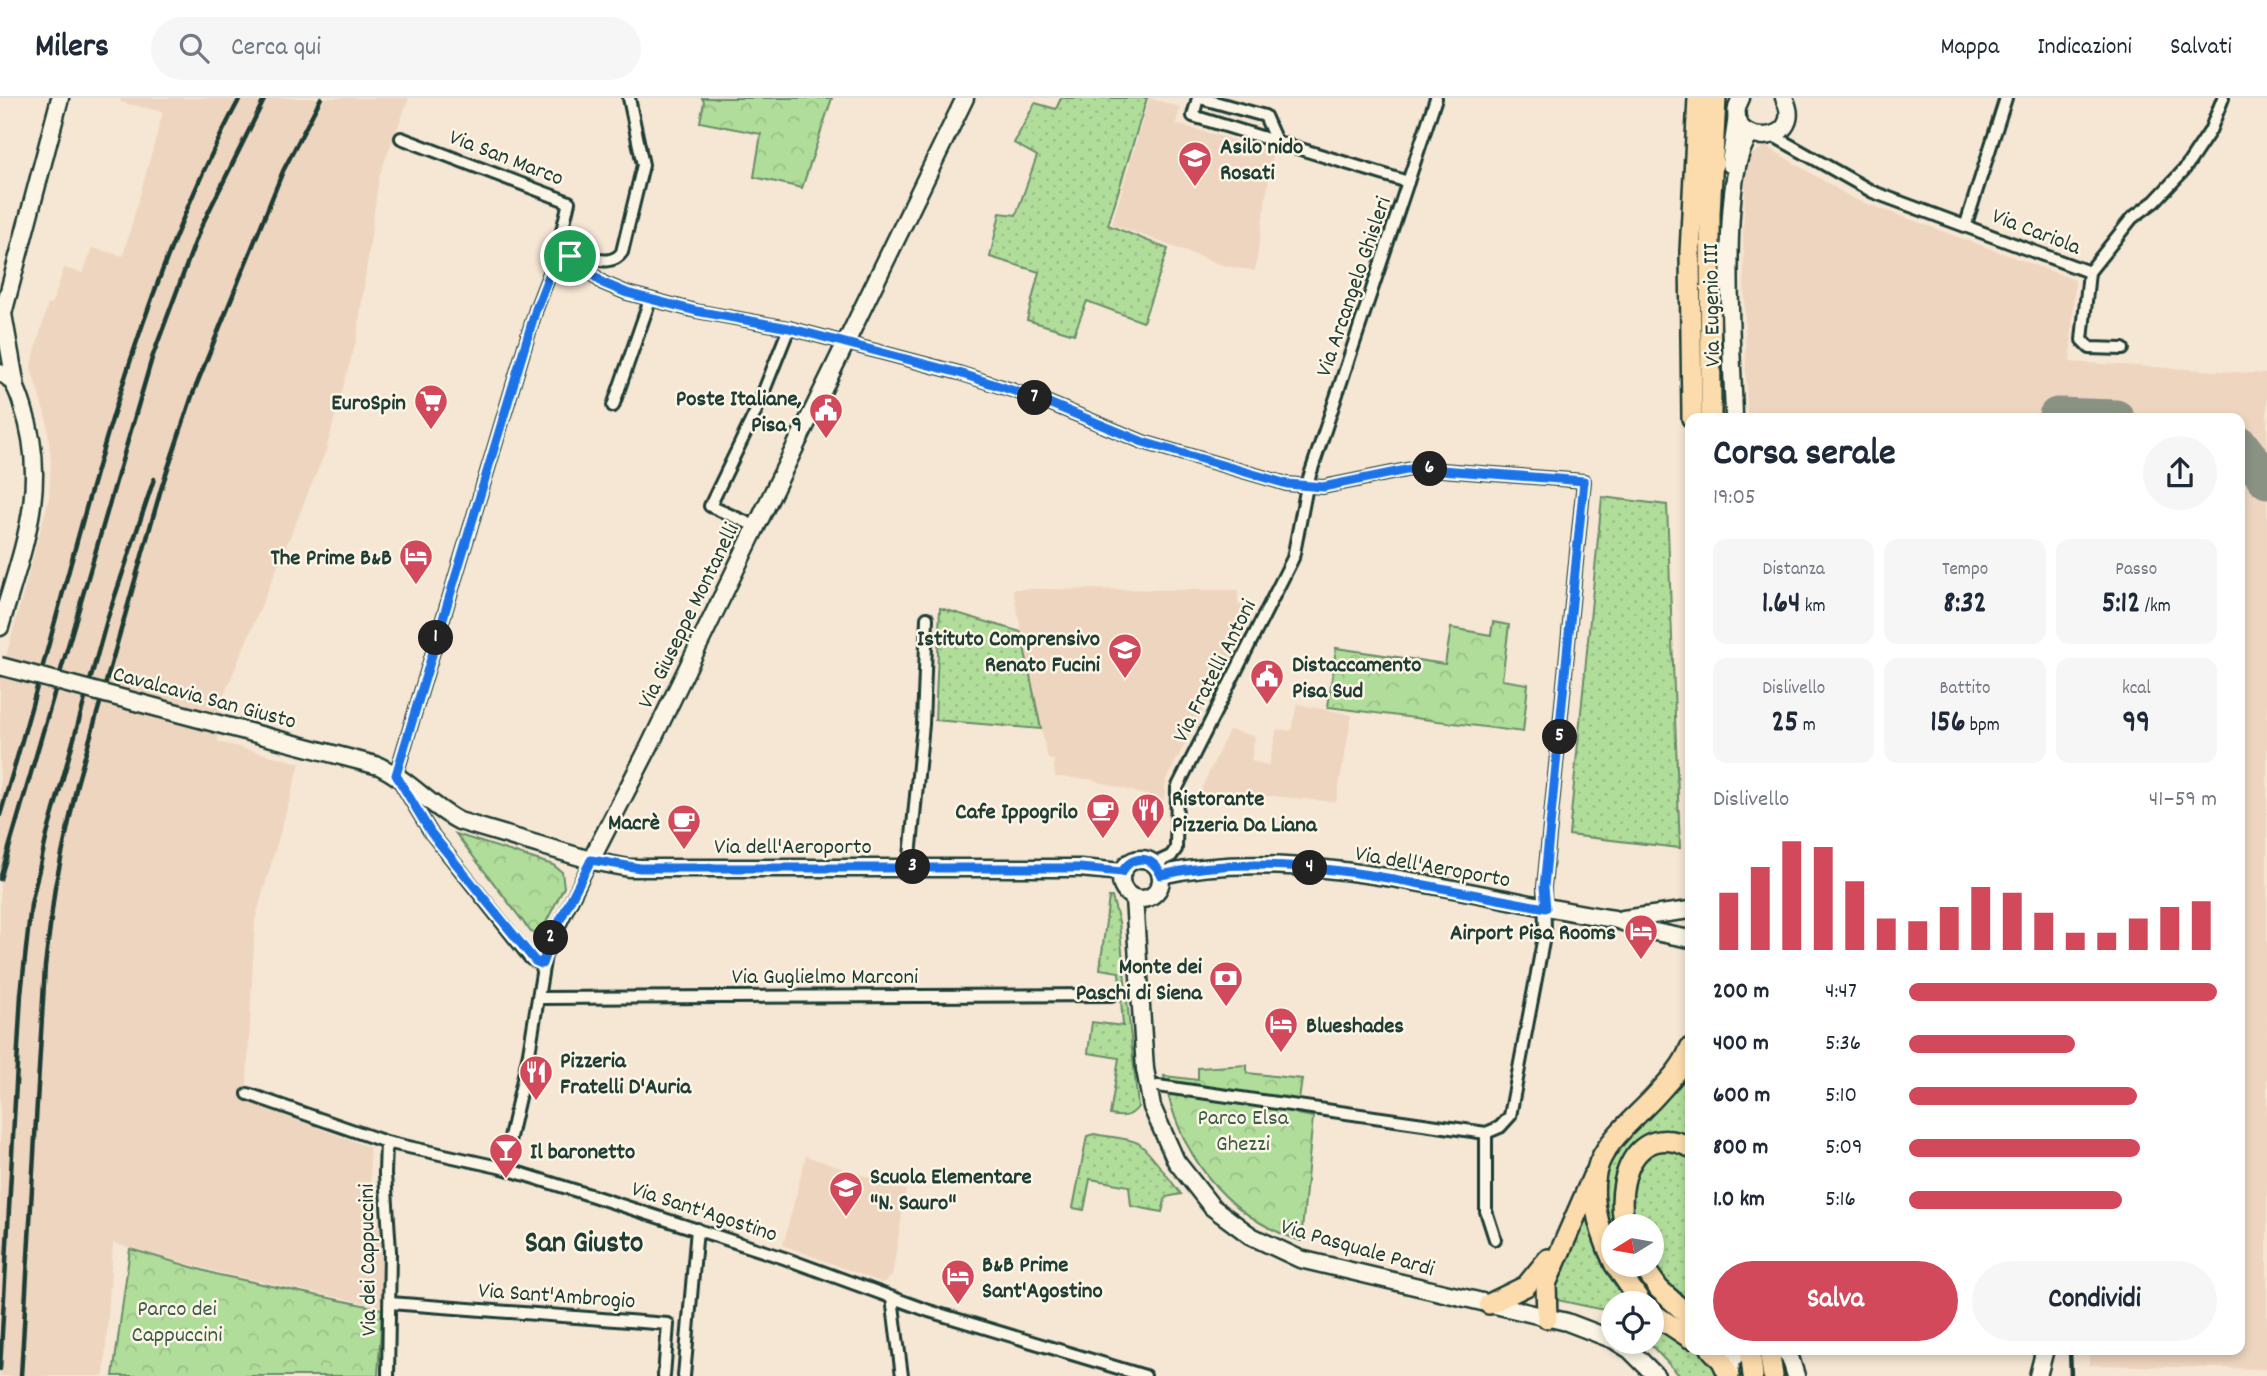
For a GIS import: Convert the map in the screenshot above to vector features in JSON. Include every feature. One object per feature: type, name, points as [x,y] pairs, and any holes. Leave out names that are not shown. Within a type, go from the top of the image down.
[{"type":"highway","points":[[1692,413],[1690,252],[1698,98]]},
{"type":"highway","points":[[1711,413],[1710,214],[1716,98]]},
{"type":"highway","points":[[1547,1318],[1546,1284],[1563,1238],[1599,1162],[1677,1071],[1685,1057]]},
{"type":"highway","points":[[1622,1214],[1621,1185],[1626,1170],[1645,1148],[1665,1142],[1685,1146]]},
{"type":"highway","points":[[1599,1162],[1596,1183],[1601,1228]]},
{"type":"highway","points":[[1489,1304],[1530,1282],[1563,1238]]},
{"type":"highway","points":[[1651,1278],[1659,1289],[1685,1312]]},
{"type":"highway","points":[[1664,1321],[1685,1335]]},
{"type":"highway","points":[[1716,1355],[1729,1376]]},
{"type":"highway","points":[[1746,1355],[1753,1376]]},
{"type":"highway","points":[[1770,1355],[1773,1376]]},
{"type":"street","points":[[0,627],[27,530],[36,479],[33,442],[16,387],[2,312],[60,98]]},
{"type":"street","name":"Via Giuseppe Montanelli","points":[[503,1168],[539,998],[542,964],[553,934],[628,790],[965,98]]},
{"type":"street","points":[[1276,141],[1265,116],[1199,98],[1193,117],[1408,182]]},
{"type":"street","name":"Via Arcangelo Ghisleri","points":[[1307,487],[1436,98]]},
{"type":"street","name":"Via Eugenio III","points":[[1734,413],[1732,191],[1729,159],[1741,98]]},
{"type":"street","points":[[1737,116],[1741,126],[1751,135],[1777,131],[1788,114],[1784,98]]},
{"type":"street","points":[[1966,225],[2006,98]]},
{"type":"street","name":"Via Cariola","points":[[1777,131],[1807,154],[1873,192],[2090,272],[2132,218],[2155,201],[2184,170],[2210,131],[2223,98]]},
{"type":"street","points":[[542,964],[531,958],[431,833],[396,775],[536,309],[555,260],[585,255],[606,262],[616,259],[622,253],[643,165],[629,100]]},
{"type":"street","name":"Via Eugenio III","points":[[1732,191],[1741,148],[1751,135]]},
{"type":"street","name":"Via San Marco","points":[[401,138],[569,202],[555,260]]},
{"type":"street","points":[[570,256],[603,283],[650,300],[846,342],[1039,399],[1099,426],[1207,463],[1307,487],[1342,484],[1416,468],[1584,481],[1544,887],[1545,931],[1513,1110],[1500,1127],[1486,1133],[1158,1086]]},
{"type":"street","points":[[2090,272],[2082,340],[2090,348],[2123,349]]},
{"type":"street","points":[[613,406],[650,300]]},
{"type":"street","points":[[755,526],[710,506],[755,413],[789,328]]},
{"type":"street","points":[[0,373],[16,387]]},
{"type":"street","name":"Via Fratelli Antoni","points":[[1158,869],[1176,849],[1178,785],[1293,558],[1307,487]]},
{"type":"street","points":[[909,867],[923,724],[928,618]]},
{"type":"street","name":"Cavalcavia San Giusto","points":[[0,665],[358,760],[396,775],[430,804],[459,821],[591,860]]},
{"type":"street","points":[[1135,859],[1158,869],[1155,893],[1143,899],[1134,898],[1122,886],[1122,872],[1135,859]]},
{"type":"street","name":"Via dell'Aeroporto","points":[[591,860],[640,868],[1080,868],[1122,872]]},
{"type":"street","name":"Via dell'Aeroporto","points":[[1158,869],[1306,868],[1614,919],[1685,938]]},
{"type":"street","name":"Via Pasquale Pardi","points":[[1134,898],[1135,943],[1150,1097],[1170,1150],[1202,1197],[1243,1231],[1292,1256],[1592,1329],[1601,1334]]},
{"type":"street","name":"Via dell'Aeroporto","points":[[1614,919],[1685,911]]},
{"type":"street","name":"Via Guglielmo Marconi","points":[[539,998],[1111,995]]},
{"type":"street","name":"Via Sant'Agostino","points":[[248,1094],[386,1142],[503,1168],[697,1229],[892,1298],[1146,1376]]},
{"type":"street","points":[[1486,1133],[1486,1210],[1495,1239]]},
{"type":"street","name":"Via dei Cappuccini","points":[[386,1142],[390,1303],[388,1376]]},
{"type":"street","points":[[684,1376],[697,1229]]},
{"type":"street","points":[[892,1298],[902,1376]]},
{"type":"street","name":"Via Sant'Ambrogio","points":[[390,1303],[668,1324],[664,1376]]},
{"type":"street","name":"Via Pasquale Pardi","points":[[1634,1354],[1654,1375]]},
{"type":"street","points":[[1729,1376],[1732,1360],[1738,1355]]},
{"type":"street","points":[[1786,1355],[1795,1371]]},
{"type":"shaded area","points":[[121,98],[409,98],[379,176],[357,337],[326,450],[222,700],[218,742],[300,763],[255,920],[246,1101],[369,1147],[371,1183],[380,1230],[384,1307],[221,1273],[113,1243],[104,1376],[0,1376],[0,679],[49,498],[51,462],[47,422],[31,367],[48,304],[52,304],[64,268],[83,273],[92,248],[123,256],[163,112],[120,102]]},
{"type":"shaded area","name":"Asilo nido Rosati","points":[[1149,98],[1180,107],[1176,124],[1273,151],[1255,271],[1225,266],[1112,224]]},
{"type":"shaded area","points":[[1766,146],[1852,198],[2075,280],[2070,362],[2267,374],[2267,1369],[2090,1365],[2090,1355],[2245,1355],[2245,413],[1747,413],[1743,228],[1747,157]]},
{"type":"shaded area","name":"Istituto Comprensivo Renato Fucini","points":[[1013,589],[1238,590],[1238,605],[1253,606],[1252,616],[1166,780],[1164,800],[1089,779],[1055,777],[1054,760],[1048,759],[1041,729]]},
{"type":"shaded area","points":[[1297,704],[1352,715],[1336,802],[1273,796],[1198,796],[1229,730],[1255,736],[1251,761],[1269,765],[1277,729],[1291,731]]},
{"type":"shaded area","name":"Scuola Elementare \"N. Sauro\"","points":[[806,1156],[906,1190],[892,1276],[883,1283],[783,1245]]},
{"type":"green space","points":[[702,98],[832,98],[802,188],[754,177],[761,134],[700,122],[704,102]]},
{"type":"green space","points":[[1061,98],[1147,98],[1108,225],[1168,249],[1143,322],[1087,301],[1074,334],[1027,320],[1039,272],[990,257],[1000,213],[1016,215],[1037,156],[1014,143],[1035,103],[1056,109]]},
{"type":"green space","points":[[1602,497],[1667,505],[1680,848],[1569,835]]},
{"type":"green space","points":[[940,608],[1021,632],[1041,729],[935,720]]},
{"type":"green space","points":[[1493,622],[1509,625],[1502,680],[1528,684],[1523,732],[1328,707],[1336,648],[1445,664],[1451,628],[1491,635]]},
{"type":"green space","points":[[456,834],[553,865],[562,872],[564,887],[540,934],[531,932]]},
{"type":"green space","points":[[1109,897],[1112,897],[1119,922],[1138,1107],[1129,1115],[1122,1116],[1110,1115],[1119,1058],[1088,1053],[1092,1022],[1123,1026],[1119,972],[1100,969]]},
{"type":"green space","name":"Parco Elsa Ghezzi","points":[[1247,1065],[1247,1073],[1302,1079],[1297,1114],[1313,1117],[1301,1241],[1249,1216],[1209,1178],[1180,1131],[1171,1104],[1164,1076],[1198,1080],[1198,1068]]},
{"type":"green space","points":[[1685,1070],[1685,1355],[1721,1355],[1717,1364],[1717,1376],[1680,1376],[1659,1354],[1664,1354],[1664,1291],[1601,1291],[1601,1309],[1557,1300],[1552,1288],[1596,1183],[1627,1139]]},
{"type":"green space","points":[[1094,1134],[1138,1143],[1181,1194],[1166,1197],[1162,1212],[1131,1206],[1129,1186],[1090,1179],[1084,1210],[1073,1208],[1087,1136]]},
{"type":"green space","name":"Parco dei Cappuccini","points":[[130,1249],[219,1275],[382,1309],[378,1376],[113,1376]]},
{"type":"taxiway","points":[[2245,451],[2267,480]]},
{"type":"railway","points":[[0,815],[131,360],[162,270],[198,183],[240,98]]},
{"type":"railway","points":[[0,879],[152,358],[200,229],[265,98]]},
{"type":"railway","points":[[21,1376],[45,966],[55,887],[77,784],[161,489],[192,396],[283,171],[321,98]]},
{"type":"railway","points":[[0,1369],[21,994],[31,904],[47,835],[107,620],[154,479]]},
{"type":"railway","points":[[2070,1355],[2071,1376]]},
{"type":"place","name":"Asilo nido Rosati","points":[[1195,188]]},
{"type":"place","name":"EuroSpin","points":[[431,431]]},
{"type":"place","name":"Poste Italiane, Pisa 9","points":[[826,440]]},
{"type":"place","name":"The Prime B&B","points":[[416,586]]},
{"type":"place","name":"Istituto Comprensivo Renato Fucini","points":[[1125,680]]},
{"type":"place","name":"Distaccamento Pisa Sud","points":[[1267,706]]},
{"type":"place","name":"Cafe Ippogrilo","points":[[1103,840]]},
{"type":"place","name":"Ristorante Pizzeria Da Liana","points":[[1148,840]]},
{"type":"place","name":"Macrè","points":[[684,851]]},
{"type":"place","name":"Airport Pisa Rooms","points":[[1641,961]]},
{"type":"place","name":"Monte dei Paschi di Siena","points":[[1226,1008]]},
{"type":"place","name":"Blueshades","points":[[1281,1054]]},
{"type":"place","name":"Pizzeria Fratelli D'Auria","points":[[536,1102]]},
{"type":"place","name":"Il baronetto","points":[[506,1180]]},
{"type":"place","name":"Scuola Elementare \"N. Sauro\"","points":[[846,1218]]},
{"type":"place","name":"B&B Prime Sant'Agostino","points":[[958,1306]]},
{"type":"district","name":"San Giusto","points":[[584,1241]]},
{"type":"route","points":[[570,256],[603,283],[627,293],[696,311],[789,328],[959,373],[1039,399],[1143,442],[1207,463],[1287,484],[1323,487],[1407,468],[1584,481],[1544,887],[1546,908],[1345,872],[1306,868],[1188,868],[1161,875],[1154,864],[1142,859],[1129,862],[1122,872],[1113,869],[1080,868],[629,868],[591,860],[553,934],[542,964],[535,961],[431,833],[396,775],[396,766],[536,309],[555,260],[570,256]]}]
